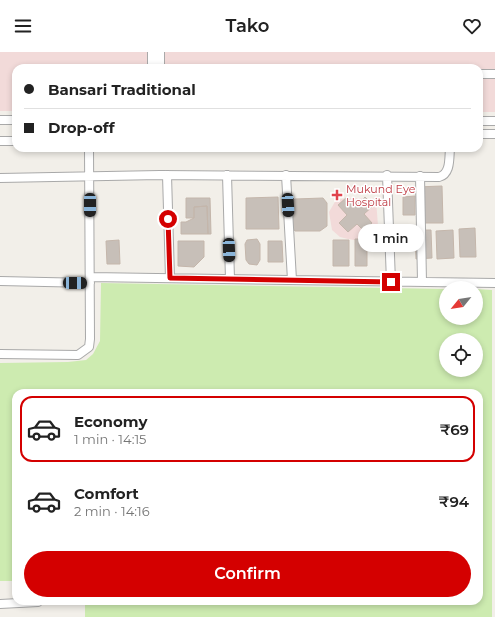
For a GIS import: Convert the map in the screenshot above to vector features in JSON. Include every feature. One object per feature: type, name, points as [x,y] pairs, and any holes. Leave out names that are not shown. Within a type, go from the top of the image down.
[{"type":"street","points":[[152,52],[152,64]]},
{"type":"street","points":[[160,52],[160,64]]},
{"type":"street","points":[[483,74],[495,74]]},
{"type":"street","points":[[0,120],[12,120]]},
{"type":"street","points":[[483,121],[495,121]]},
{"type":"street","points":[[483,134],[495,134]]},
{"type":"street","points":[[0,141],[12,141]]},
{"type":"street","points":[[0,354],[78,355],[89,347],[89,152]]},
{"type":"street","points":[[0,178],[167,175],[443,176],[447,171],[449,152]]},
{"type":"street","points":[[167,175],[170,278]]},
{"type":"street","points":[[227,175],[230,279]]},
{"type":"street","points":[[286,175],[292,280]]},
{"type":"street","points":[[387,175],[391,282]]},
{"type":"street","points":[[420,176],[422,282]]},
{"type":"street","points":[[0,281],[170,278],[495,283]]},
{"type":"street","points":[[0,604],[12,603]]},
{"type":"shaded area","points":[[0,52],[495,52],[495,112],[483,112],[483,64],[12,64],[12,111],[0,111]]},
{"type":"shaded area","points":[[347,198],[376,199],[379,240],[360,241],[348,239],[340,237],[332,230],[329,212],[336,200]]},
{"type":"green space","points":[[101,283],[439,289],[439,325],[483,325],[483,289],[492,290],[492,617],[85,617],[85,605],[483,605],[483,389],[12,389],[12,581],[0,581],[0,363],[68,362],[86,360],[93,354],[100,341]]},
{"type":"building","points":[[442,186],[443,223],[417,223],[416,187]]},
{"type":"building","points":[[415,196],[415,215],[403,215],[403,197]]},
{"type":"building","points":[[278,197],[279,229],[246,229],[246,198]]},
{"type":"building","points":[[347,197],[356,207],[365,197],[373,206],[364,214],[372,223],[364,231],[357,224],[348,232],[339,223],[347,215],[338,205]]},
{"type":"building","points":[[186,198],[210,198],[211,234],[208,234],[207,206],[194,207],[194,218],[186,218]]},
{"type":"building","points":[[323,198],[327,203],[327,226],[320,231],[295,231],[290,225],[290,203],[295,199]]},
{"type":"building","points":[[207,206],[208,234],[181,234],[181,222],[186,222],[194,218],[194,207]]},
{"type":"building","points":[[475,228],[476,257],[460,257],[459,229]]},
{"type":"building","points":[[415,230],[431,230],[432,258],[416,259]]},
{"type":"building","points":[[453,230],[454,258],[437,259],[436,231]]},
{"type":"building","points":[[257,239],[260,244],[260,260],[257,265],[249,264],[246,260],[245,244],[247,240]]},
{"type":"building","points":[[355,239],[367,239],[367,266],[355,266]]},
{"type":"building","points":[[119,240],[120,264],[107,264],[106,241]]},
{"type":"building","points":[[333,240],[349,240],[349,266],[333,266]]},
{"type":"building","points":[[178,241],[204,241],[204,257],[194,267],[178,266]]},
{"type":"building","points":[[268,241],[282,241],[283,262],[268,262]]},
{"type":"place","name":"Mukund Eye Hospital","points":[[337,195]]},
{"type":"route","points":[[168,219],[170,278],[391,282]]}]
